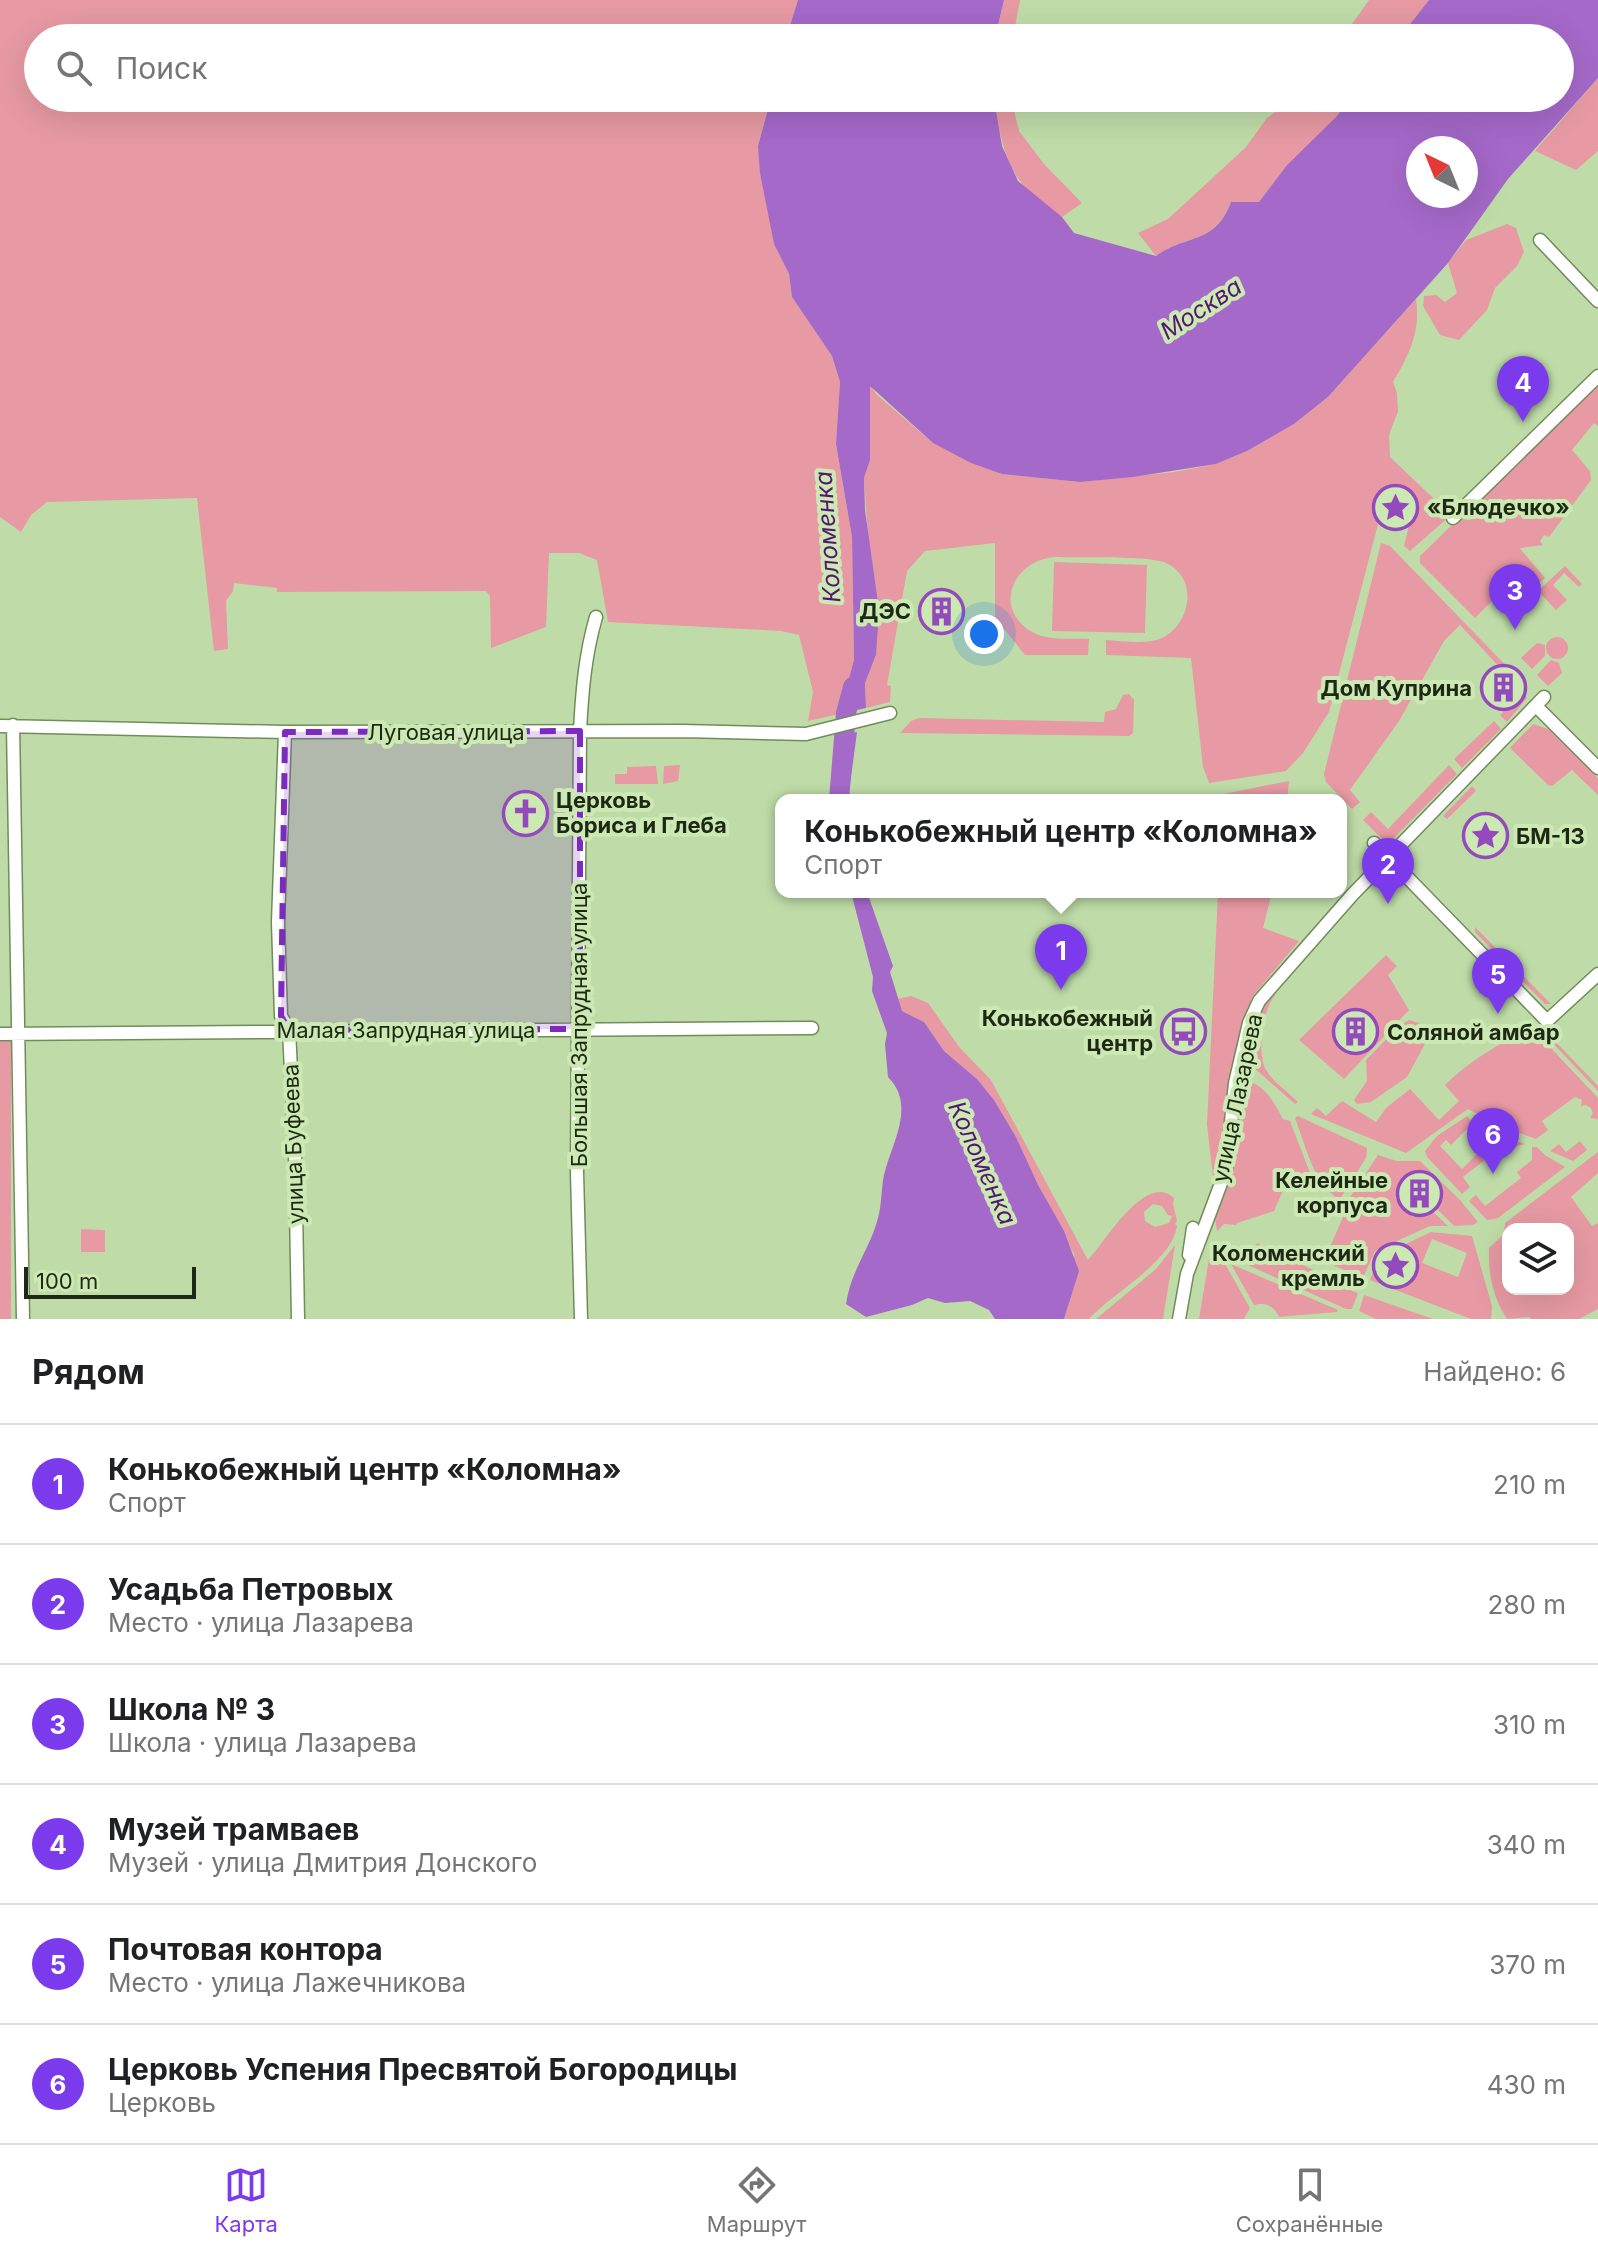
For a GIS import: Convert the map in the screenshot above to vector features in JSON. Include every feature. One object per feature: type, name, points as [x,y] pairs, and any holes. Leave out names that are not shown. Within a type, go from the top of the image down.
[{"type":"street","points":[[1540,240],[1598,301]]},
{"type":"street","points":[[1453,518],[1598,376]]},
{"type":"street","name":"Большая Запрудная улица","points":[[581,1319],[577,1173],[580,731],[587,647],[596,617]]},
{"type":"street","name":"улица Лазарева","points":[[1179,1319],[1187,1274],[1226,1170],[1235,1083],[1255,1008],[1268,989],[1389,857],[1540,702],[1598,768]]},
{"type":"street","name":"Луговая улица","points":[[6,726],[285,732],[806,734],[890,713]]},
{"type":"street","points":[[6,726],[19,1034],[23,1319]]},
{"type":"street","name":"улица Буфеева","points":[[285,732],[278,922],[281,1016],[289,1030],[298,1319]]},
{"type":"street","points":[[1374,843],[1547,1021],[1598,974]]},
{"type":"street","name":"Малая Запрудная улица","points":[[0,1034],[812,1028]]},
{"type":"street","points":[[1187,1274],[1193,1228]]},
{"type":"highlighted area","points":[[580,731],[580,1029],[289,1030],[281,1016],[285,732]]},
{"type":"shaded area","points":[[0,0],[798,0],[790,24],[24,24],[24,112],[767,112],[758,146],[774,244],[789,274],[792,297],[832,356],[840,382],[836,444],[852,537],[854,660],[839,714],[808,721],[813,692],[799,635],[781,631],[608,622],[597,560],[579,553],[549,553],[546,627],[491,648],[490,596],[486,591],[277,592],[277,588],[234,583],[226,601],[228,649],[214,651],[197,498],[47,502],[31,515],[21,532],[0,517]]},
{"type":"shaded area","points":[[1004,0],[1020,0],[1016,24],[998,24]]},
{"type":"shaded area","points":[[1369,0],[1429,0],[1410,24],[1352,24]]},
{"type":"shaded area","points":[[1598,78],[1598,151],[1576,170],[1535,151],[1569,112],[1574,112],[1574,106]]},
{"type":"shaded area","points":[[997,112],[1014,112],[1019,131],[1044,164],[1082,203],[1062,217],[1044,205],[1020,180],[1005,152]]},
{"type":"shaded area","points":[[1275,112],[1340,112],[1287,165],[1259,202],[1231,202],[1224,216],[1208,232],[1156,256],[1138,233],[1168,219],[1246,147],[1267,118]]},
{"type":"shaded area","points":[[1507,224],[1516,228],[1524,252],[1517,266],[1495,288],[1487,310],[1459,340],[1440,335],[1423,306],[1424,296],[1436,295],[1445,302],[1457,293],[1448,263],[1466,240]]},
{"type":"shaded area","points":[[1416,299],[1415,333],[1393,382],[1398,411],[1389,435],[1390,457],[1451,515],[1410,551],[1404,546],[1410,523],[1408,501],[1395,494],[1383,505],[1329,712],[1303,753],[1286,771],[1209,783],[1203,767],[1191,658],[1106,655],[1106,640],[1155,640],[1172,631],[1180,622],[1187,601],[1183,579],[1176,570],[1157,560],[1055,557],[1028,567],[1013,587],[1011,599],[1013,611],[1020,622],[1032,632],[1045,637],[1089,639],[1088,655],[1025,655],[1005,630],[995,630],[995,543],[925,551],[907,571],[887,685],[891,686],[890,702],[866,708],[865,683],[876,655],[864,478],[870,460],[870,384],[876,394],[933,443],[1002,474],[1080,482],[1174,472],[1216,464],[1247,451],[1294,424],[1328,397]]},
{"type":"shaded area","points":[[1598,386],[1598,426],[1594,423],[1572,450],[1590,471],[1591,480],[1549,537],[1544,535],[1540,541],[1543,545],[1520,548],[1545,578],[1522,599],[1504,582],[1491,595],[1494,599],[1475,618],[1420,563],[1420,556],[1458,519],[1470,520],[1477,515],[1481,497],[1573,406]]},
{"type":"shaded area","points":[[1392,500],[1400,500],[1405,509],[1403,516],[1392,518],[1387,513],[1387,505]]},
{"type":"shaded area","points":[[1381,543],[1390,546],[1520,680],[1518,683],[1527,698],[1507,722],[1500,715],[1523,692],[1460,625],[1444,641],[1399,721],[1350,790],[1360,802],[1352,809],[1347,804],[1347,794],[1338,794],[1326,782],[1324,774]]},
{"type":"shaded area","points":[[1054,562],[1147,565],[1145,633],[1052,631]]},
{"type":"shaded area","points":[[1565,566],[1582,584],[1579,587],[1564,573],[1553,585],[1567,600],[1556,610],[1538,591]]},
{"type":"shaded area","points":[[1557,637],[1565,640],[1568,648],[1565,656],[1557,659],[1549,656],[1546,648],[1549,640]]},
{"type":"shaded area","points":[[1537,643],[1545,645],[1545,656],[1532,669],[1521,658]]},
{"type":"shaded area","points":[[1551,660],[1559,663],[1562,673],[1548,686],[1537,675]]},
{"type":"shaded area","points":[[1129,694],[1134,700],[1133,733],[1129,736],[900,733],[911,721],[919,718],[1104,722],[1105,712],[1116,709],[1123,695]]},
{"type":"shaded area","points":[[1494,721],[1501,729],[1462,768],[1454,759]]},
{"type":"shaded area","points":[[1533,724],[1548,729],[1598,778],[1598,795],[1572,770],[1552,786],[1548,785],[1510,748]]},
{"type":"shaded area","points":[[680,765],[678,781],[663,784],[664,766]]},
{"type":"shaded area","points":[[1449,765],[1457,774],[1392,840],[1382,839],[1363,820],[1371,812],[1388,829]]},
{"type":"shaded area","points":[[656,766],[658,784],[615,784],[615,774],[627,774],[627,767]]},
{"type":"shaded area","points":[[1289,781],[1288,794],[1223,794]]},
{"type":"shaded area","points":[[1472,786],[1476,791],[1447,819],[1443,816]]},
{"type":"shaded area","points":[[1218,898],[1270,898],[1263,928],[1299,941],[1252,997],[1229,1087],[1219,1170],[1213,1178],[1207,1124]]},
{"type":"shaded area","points":[[1475,927],[1551,1004],[1545,1004],[1475,932]]},
{"type":"shaded area","points":[[1386,955],[1397,966],[1388,975],[1409,1010],[1344,1079],[1299,1040]]},
{"type":"shaded area","points":[[1278,992],[1265,1018],[1261,1041],[1263,1062],[1273,1079],[1298,1102],[1295,1104],[1253,1067],[1260,1010]]},
{"type":"shaded area","points":[[911,996],[928,1003],[960,1048],[991,1080],[1088,1260],[1115,1225],[1139,1201],[1163,1192],[1174,1198],[1177,1226],[1164,1252],[1089,1319],[1064,1319],[1075,1283],[1074,1254],[1037,1185],[1016,1137],[994,1100],[977,1079],[944,1051],[924,1022],[902,1011],[897,999]],"holes":[[[1153,1204],[1162,1206],[1172,1216],[1169,1223],[1155,1227],[1145,1221],[1144,1212]]]},
{"type":"shaded area","points":[[1409,1020],[1419,1023],[1427,1035],[1407,1077],[1371,1102],[1357,1104],[1354,1100],[1367,1081],[1366,1060]]},
{"type":"shaded area","points":[[1532,1028],[1598,1098],[1598,1119],[1590,1118],[1593,1113],[1591,1108],[1581,1106],[1582,1100],[1575,1097],[1542,1121],[1548,1130],[1536,1139],[1497,1125],[1468,1109],[1406,1153],[1311,1114],[1317,1108],[1326,1116],[1342,1101],[1376,1122],[1386,1108],[1410,1089],[1439,1120],[1459,1101],[1445,1085],[1486,1053]]},
{"type":"shaded area","points":[[1548,1034],[1598,1086],[1598,1091],[1546,1036]]},
{"type":"shaded area","points":[[0,1036],[11,1036],[11,1319],[0,1319]]},
{"type":"shaded area","points":[[1246,1081],[1259,1086],[1273,1101],[1283,1119],[1290,1121],[1312,1178],[1305,1183],[1289,1177],[1274,1211],[1236,1225],[1224,1224],[1217,1231],[1215,1217],[1230,1173],[1240,1086]]},
{"type":"shaded area","points":[[1298,1116],[1367,1148],[1366,1158],[1340,1199],[1323,1185],[1317,1175],[1295,1118]]},
{"type":"shaded area","points":[[1467,1116],[1473,1123],[1451,1145],[1446,1140],[1440,1146],[1462,1169],[1494,1133],[1525,1144],[1505,1155],[1499,1149],[1463,1177],[1470,1187],[1462,1194],[1425,1151],[1437,1136]]},
{"type":"shaded area","points":[[1580,1141],[1587,1150],[1573,1161],[1550,1151],[1559,1144],[1566,1152]]},
{"type":"shaded area","points":[[1532,1147],[1537,1147],[1565,1167],[1498,1218],[1487,1220],[1469,1201],[1476,1195],[1485,1206],[1521,1178],[1517,1172],[1532,1160]]},
{"type":"shaded area","points":[[1598,1152],[1598,1173],[1571,1197],[1592,1226],[1598,1223],[1598,1309],[1579,1319],[1507,1319],[1495,1294],[1489,1248],[1502,1236],[1502,1295],[1574,1295],[1574,1223],[1505,1223]]},
{"type":"shaded area","points":[[1378,1155],[1397,1161],[1420,1161],[1478,1222],[1454,1226],[1430,1202],[1443,1188],[1425,1170],[1412,1181],[1407,1176],[1402,1182],[1406,1187],[1395,1198],[1413,1217],[1426,1205],[1448,1226],[1430,1226],[1375,1251],[1363,1278],[1324,1261],[1347,1202]]},
{"type":"shaded area","points":[[81,1229],[105,1230],[105,1252],[81,1252]]},
{"type":"shaded area","points":[[1431,1232],[1472,1236],[1492,1306],[1491,1319],[1471,1319],[1370,1280],[1380,1256]],"holes":[[[1432,1239],[1467,1253],[1458,1277],[1422,1263]]]},
{"type":"shaded area","points":[[1257,1243],[1334,1277],[1332,1283],[1358,1293],[1352,1309],[1230,1257],[1244,1249],[1253,1253]]},
{"type":"shaded area","points":[[1175,1245],[1163,1319],[1096,1319],[1156,1269]]},
{"type":"shaded area","points":[[1210,1253],[1221,1257],[1250,1308],[1244,1319],[1199,1319]]},
{"type":"shaded area","points":[[1231,1264],[1338,1310],[1279,1317],[1269,1306],[1254,1305]]},
{"type":"shaded area","points":[[1364,1295],[1433,1319],[1376,1319],[1359,1311]]},
{"type":"water","points":[[798,0],[1004,0],[998,24],[790,24]]},
{"type":"water","points":[[1429,0],[1598,0],[1598,78],[1574,105],[1574,24],[1410,24]]},
{"type":"water","name":"Москва","points":[[767,112],[996,112],[1002,146],[1018,181],[1062,217],[1074,233],[1156,256],[1208,232],[1224,216],[1231,202],[1259,202],[1287,165],[1340,112],[1568,112],[1508,179],[1448,263],[1328,397],[1294,424],[1247,451],[1216,464],[1080,482],[1002,474],[971,463],[933,443],[870,386],[870,460],[864,478],[865,510],[879,610],[876,655],[865,683],[866,708],[839,714],[854,660],[852,537],[836,444],[840,382],[832,356],[792,297],[789,274],[774,244],[758,146]]},
{"type":"water","points":[[857,732],[849,794],[834,794],[839,736]]},
{"type":"water","points":[[853,898],[869,898],[893,966],[890,972],[902,1011],[924,1022],[944,1051],[977,1079],[994,1100],[1064,1231],[1079,1271],[1064,1319],[995,1319],[989,1310],[970,1301],[945,1303],[928,1298],[866,1317],[846,1304],[878,1218],[884,1175],[901,1113],[901,1100],[888,1077],[887,1033],[872,991],[873,977]]},
{"type":"waterway","name":"Коломенка","points":[[839,794],[846,713],[853,687]]},
{"type":"place","name":"Музей трамваев","points":[[1523,422]]},
{"type":"place","name":"«Блюдечко»","points":[[1396,507]]},
{"type":"place","name":"ДЭС","points":[[942,611]]},
{"type":"place","name":"Школа № 3","points":[[1515,630]]},
{"type":"place","name":"Дом Куприна","points":[[1503,688]]},
{"type":"place","name":"Церковь Бориса и Глеба","points":[[525,813]]},
{"type":"place","name":"БМ-13","points":[[1485,836]]},
{"type":"place","name":"Усадьба Петровых","points":[[1388,904]]},
{"type":"place","name":"Конькобежный центр «Коломна»","points":[[1061,990]]},
{"type":"place","name":"Почтовая контора","points":[[1498,1014]]},
{"type":"place","name":"Конькобежный центр","points":[[1184,1031]]},
{"type":"place","name":"Соляной амбар","points":[[1356,1032]]},
{"type":"place","name":"Церковь Успения Пресвятой Богородицы","points":[[1493,1174]]},
{"type":"place","name":"Келейные корпуса","points":[[1419,1193]]},
{"type":"place","name":"Коломенский кремль","points":[[1396,1266]]}]
